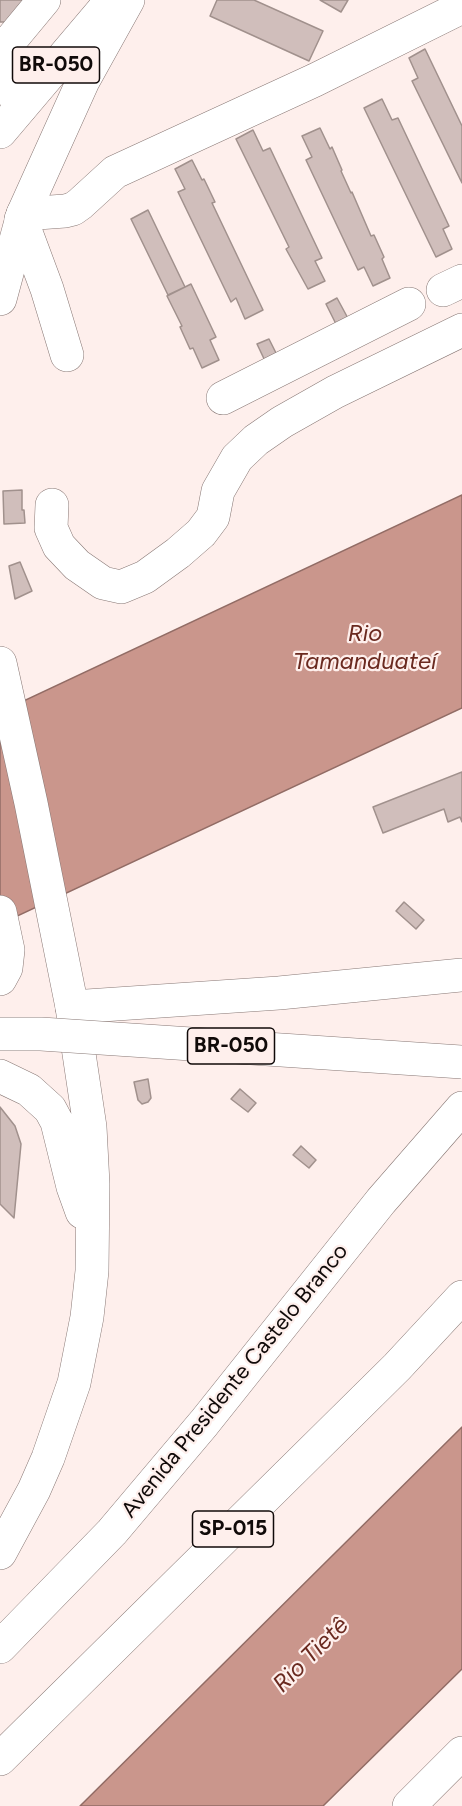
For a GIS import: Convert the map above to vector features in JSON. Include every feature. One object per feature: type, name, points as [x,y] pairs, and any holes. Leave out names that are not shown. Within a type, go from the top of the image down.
[{"type":"main road","points":[[10,120],[2,57],[5,47],[44,0]]},
{"type":"main road","points":[[0,299],[22,217],[83,81],[123,0]]},
{"type":"main road","name":"BR-050","points":[[10,120],[123,0]]},
{"type":"main road","points":[[22,217],[73,209],[115,172],[315,80],[462,8]]},
{"type":"main road","points":[[22,217],[67,355]]},
{"type":"main road","points":[[223,398],[409,304]]},
{"type":"main road","points":[[52,505],[51,528],[59,546],[77,565],[103,583],[121,587],[145,577],[201,533],[213,517],[218,491],[237,458],[256,440],[282,422],[335,392],[462,330]]},
{"type":"main road","points":[[316,351],[335,392]]},
{"type":"main road","points":[[0,663],[72,1007],[90,1126],[93,1184],[92,1270],[87,1317],[71,1393],[34,1490],[0,1552]]},
{"type":"main road","points":[[0,912],[4,965]]},
{"type":"main road","points":[[72,1007],[279,993],[461,974]]},
{"type":"main road","name":"BR-050","points":[[0,1034],[41,1034],[462,1062]]},
{"type":"main road","points":[[0,1076],[29,1089],[50,1109],[57,1122],[73,1186],[93,1241]]},
{"type":"main road","name":"Avenida Presidente Castelo Branco","points":[[0,1647],[112,1532],[204,1423],[381,1201],[462,1108]]},
{"type":"main road","name":"SP-015","points":[[0,1759],[380,1384],[462,1297]]},
{"type":"main road","points":[[409,1806],[462,1753]]},
{"type":"water","name":"Rio Tamanduateí","points":[[462,495],[462,708],[0,924],[0,712]]},
{"type":"water","name":"Rio Tietê","points":[[462,1427],[462,1669],[323,1806],[80,1806]]},
{"type":"building","points":[[0,0],[38,0],[7,22],[0,22]]},
{"type":"building","points":[[217,0],[254,0],[323,31],[309,61],[210,16]]},
{"type":"building","points":[[320,0],[348,0],[341,12]]},
{"type":"building","points":[[425,49],[462,126],[462,183],[412,81],[418,78],[409,58]]},
{"type":"building","points":[[382,99],[392,120],[398,118],[449,226],[443,229],[452,249],[436,257],[364,108]]},
{"type":"building","points":[[320,128],[330,149],[332,147],[371,236],[374,235],[384,257],[382,259],[390,278],[373,286],[364,267],[358,270],[306,160],[312,157],[302,136]]},
{"type":"building","points":[[253,130],[263,151],[270,148],[322,258],[315,261],[325,281],[308,289],[286,249],[289,247],[236,139]]},
{"type":"building","points":[[192,160],[215,202],[212,203],[263,310],[245,319],[236,298],[231,302],[178,192],[185,189],[175,169]]},
{"type":"building","points":[[148,210],[185,287],[168,295],[131,219]]},
{"type":"building","points":[[191,284],[216,337],[210,340],[219,360],[202,368],[193,348],[190,349],[180,327],[182,326],[167,296]]},
{"type":"building","points":[[337,298],[350,322],[338,328],[326,304]]},
{"type":"building","points":[[269,339],[278,357],[266,363],[257,344]]},
{"type":"building","points":[[22,490],[22,510],[24,510],[25,523],[4,524],[3,491]]},
{"type":"building","points":[[20,562],[32,591],[15,599],[9,566]]},
{"type":"building","points":[[462,772],[462,822],[460,817],[448,822],[444,809],[383,833],[373,807]]},
{"type":"building","points":[[404,902],[424,920],[416,929],[396,911]]},
{"type":"building","points":[[148,1079],[151,1098],[142,1104],[138,1100],[134,1082]]},
{"type":"building","points":[[240,1089],[256,1103],[248,1112],[231,1099]]},
{"type":"building","points":[[0,1107],[15,1126],[21,1144],[14,1218],[0,1204]]},
{"type":"building","points":[[301,1146],[316,1160],[309,1168],[293,1155]]}]
